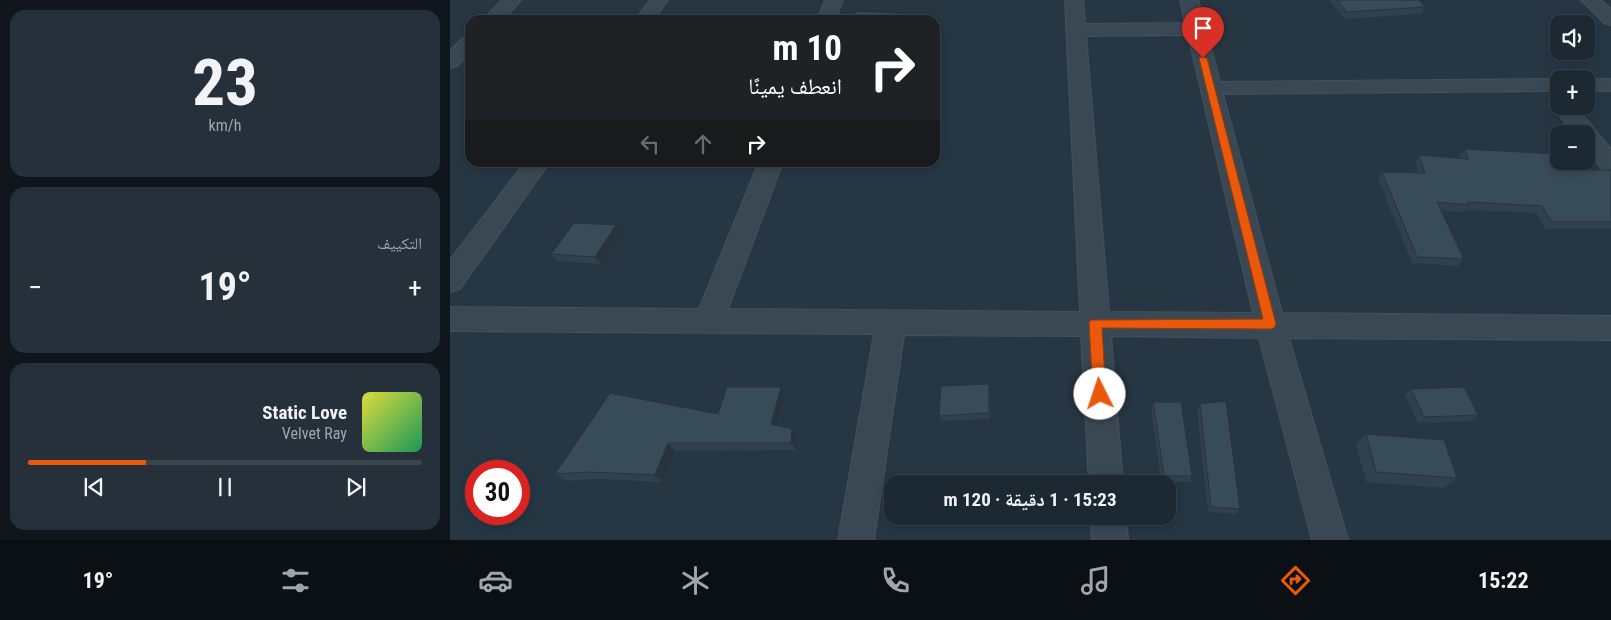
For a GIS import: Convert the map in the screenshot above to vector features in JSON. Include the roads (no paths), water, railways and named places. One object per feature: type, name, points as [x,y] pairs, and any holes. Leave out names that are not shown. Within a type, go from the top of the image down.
[{"type":"street","points":[[497,15],[512,0]]},
{"type":"street","points":[[648,15],[659,0]]},
{"type":"street","points":[[828,15],[834,0]]},
{"type":"street","points":[[1074,0],[1105,475]]},
{"type":"street","points":[[1188,0],[1270,324],[1330,540]]},
{"type":"street","points":[[1590,0],[1611,19]]},
{"type":"street","points":[[1076,30],[1196,29]]},
{"type":"street","points":[[450,62],[465,47]]},
{"type":"street","points":[[1595,85],[1611,85]]},
{"type":"street","points":[[1211,88],[1550,91]]},
{"type":"street","points":[[1570,115],[1579,125]]},
{"type":"street","points":[[1595,145],[1611,164]]},
{"type":"street","points":[[450,281],[534,167]]},
{"type":"street","points":[[709,320],[768,167]]},
{"type":"street","points":[[450,319],[1611,328]]},
{"type":"street","points":[[856,540],[891,322]]},
{"type":"street","points":[[1109,525],[1110,540]]}]
